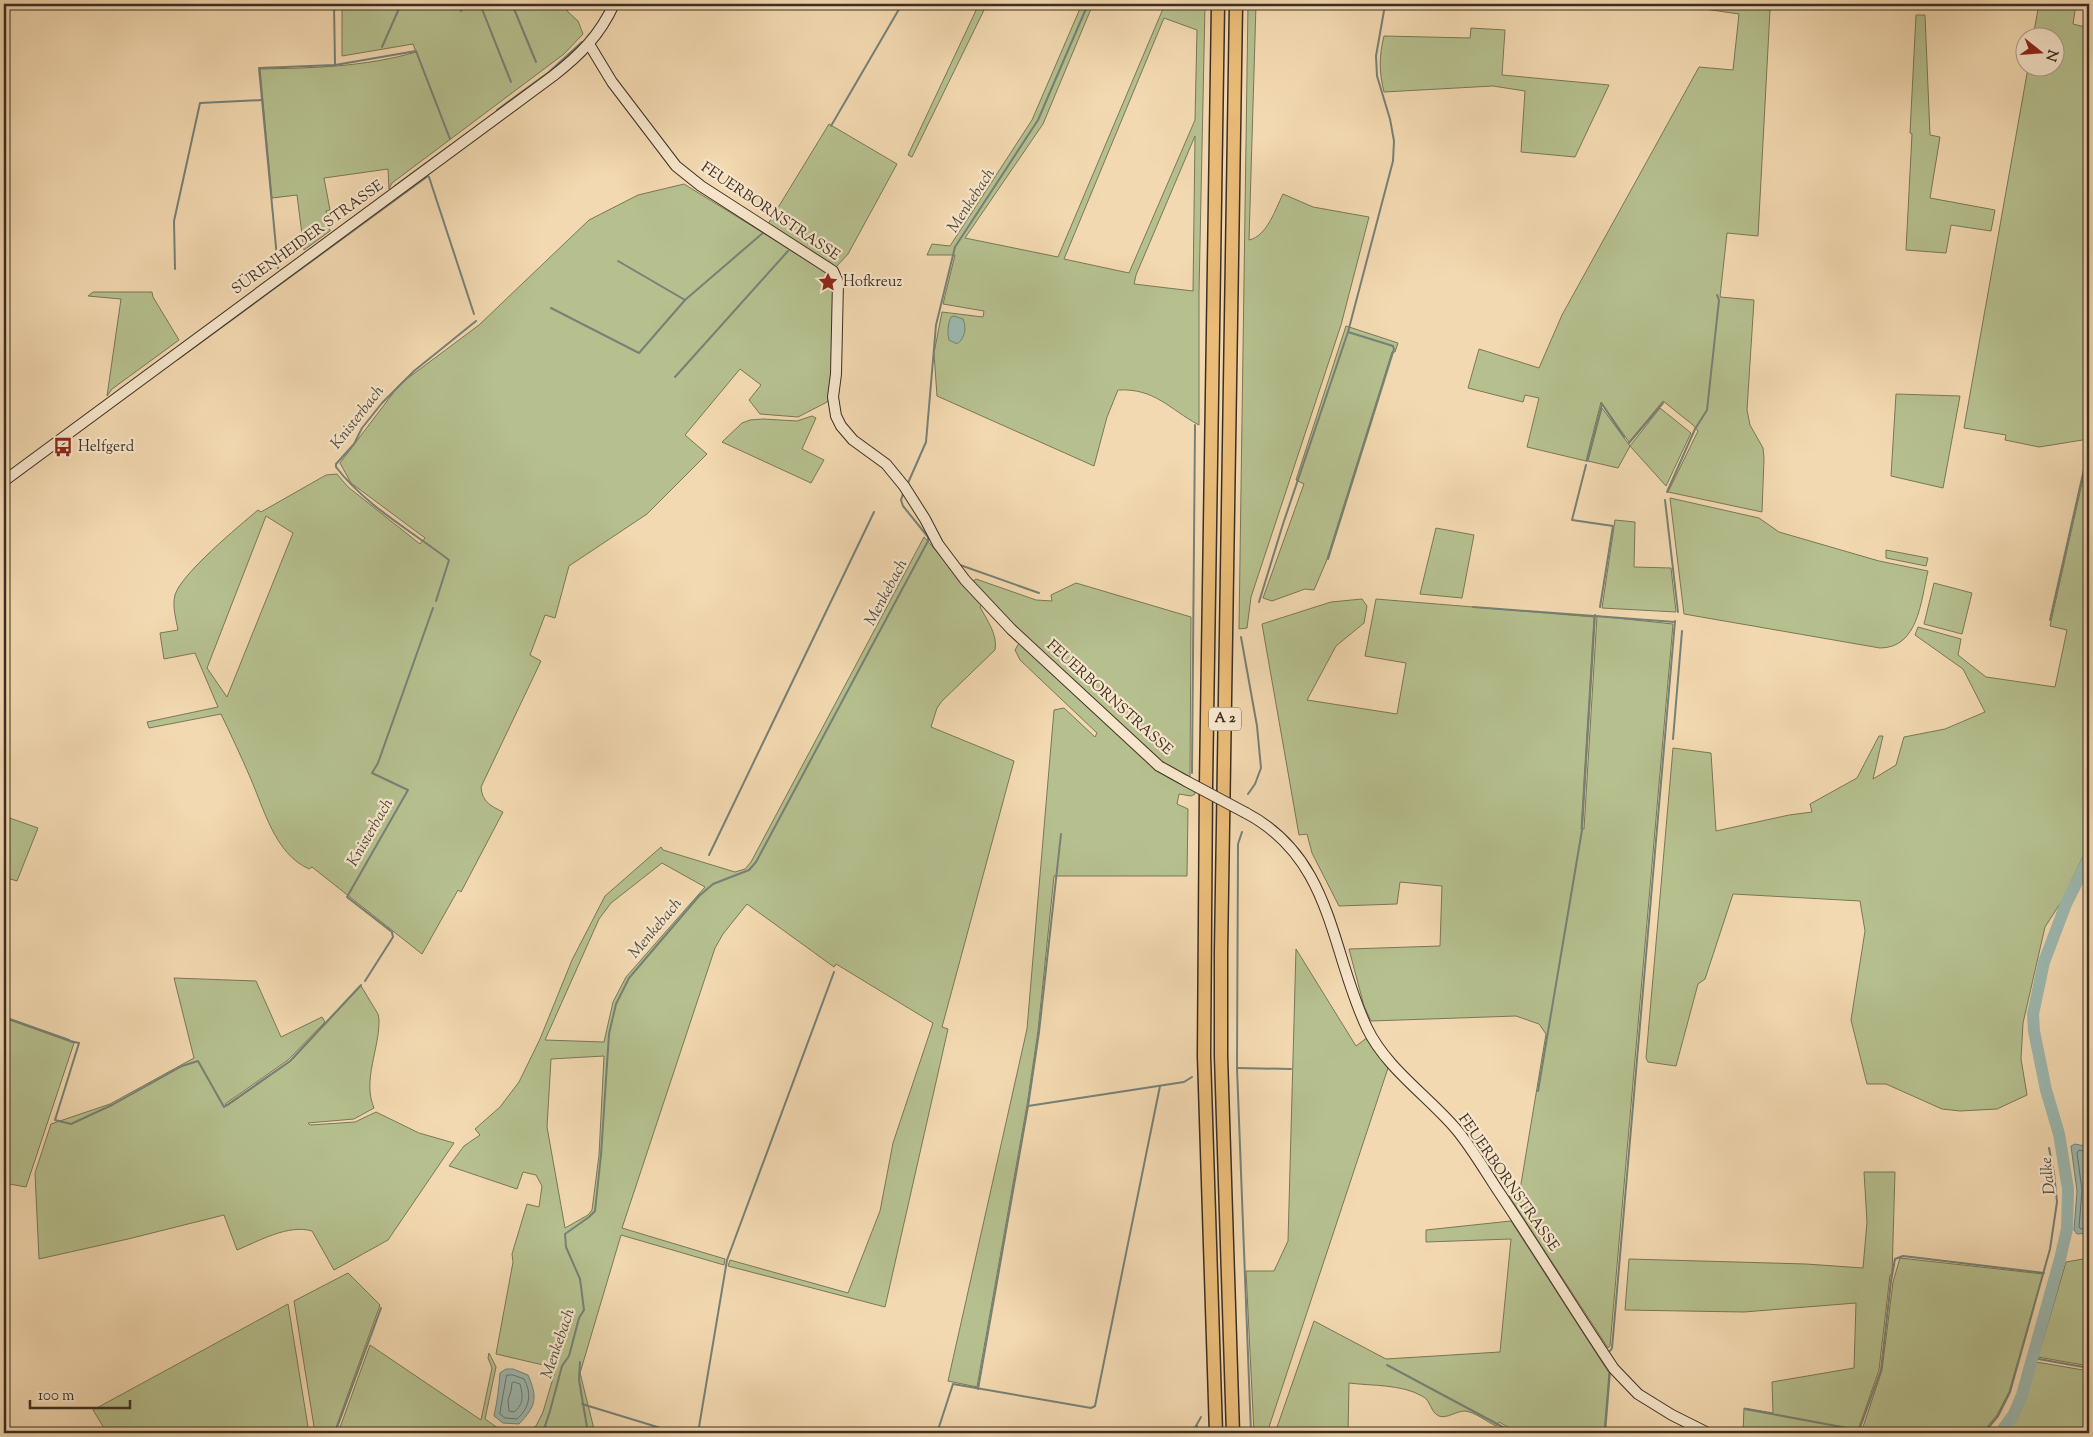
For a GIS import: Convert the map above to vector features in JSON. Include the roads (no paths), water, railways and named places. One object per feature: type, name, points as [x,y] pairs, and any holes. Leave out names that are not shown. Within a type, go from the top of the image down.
[{"type":"highway","name":"A 2","points":[[1216,1433],[1204,1018],[1218,4]]},
{"type":"highway","name":"A 2","points":[[1233,1433],[1224,1174],[1221,1000],[1236,4]]},
{"type":"street","name":"SÜRENHEIDER STRASSE","points":[[4,482],[553,76],[589,44],[599,32],[614,4]]},
{"type":"street","name":"FEUERBORNSTRASSE","points":[[589,44],[612,82],[676,166],[701,186],[833,271],[838,282],[837,346],[832,397],[836,416],[843,430],[886,464],[915,502],[948,561],[1011,629],[1159,766],[1246,813],[1272,830],[1300,861],[1320,893],[1358,1008],[1368,1030],[1394,1067],[1457,1130],[1614,1369],[1638,1394],[1672,1415],[1708,1433]]},
{"type":"water","points":[[954,316],[963,319],[965,326],[965,333],[957,344],[949,340],[948,334],[950,319]]},
{"type":"water","points":[[2075,1144],[2089,1147],[2089,1233],[2077,1234],[2074,1230],[2077,1191],[2071,1146]]},
{"type":"water","points":[[506,1369],[513,1369],[528,1375],[533,1390],[534,1401],[532,1407],[519,1424],[503,1423],[494,1416],[500,1373]]},
{"type":"waterway","name":"Knisterbach","points":[[334,4],[335,65]]},
{"type":"waterway","points":[[382,47],[401,4]]},
{"type":"waterway","points":[[461,11],[464,4]]},
{"type":"waterway","points":[[480,4],[511,82]]},
{"type":"waterway","points":[[512,4],[536,62]]},
{"type":"waterway","points":[[831,126],[902,4]]},
{"type":"waterway","name":"Menkebach","points":[[908,483],[926,442],[936,325],[955,247],[1038,120],[1088,4]]},
{"type":"waterway","points":[[1259,602],[1283,524],[1348,332],[1393,161],[1394,141],[1390,119],[1377,76],[1376,56],[1385,5]]},
{"type":"waterway","points":[[497,110],[549,72],[582,42]]},
{"type":"waterway","points":[[278,268],[259,68],[335,65],[416,51],[450,139]]},
{"type":"waterway","points":[[175,269],[174,221],[200,103],[262,100]]},
{"type":"waterway","name":"Knisterbach","points":[[395,186],[451,145]]},
{"type":"waterway","points":[[178,359],[428,176]]},
{"type":"waterway","name":"Knisterbach","points":[[429,177],[474,314]]},
{"type":"waterway","points":[[551,308],[639,353],[685,300],[764,232]]},
{"type":"waterway","points":[[675,377],[788,251]]},
{"type":"waterway","points":[[618,261],[685,300]]},
{"type":"waterway","points":[[1667,492],[1695,429],[1707,410],[1719,300],[1717,295]]},
{"type":"waterway","name":"Knisterbach","points":[[436,601],[449,560],[375,506],[348,481],[336,467],[336,464],[354,444],[362,428],[382,403],[414,371],[476,321]]},
{"type":"waterway","points":[[1328,559],[1394,349],[1393,346],[1348,332]]},
{"type":"waterway","points":[[1629,443],[1663,403]]},
{"type":"waterway","points":[[1587,461],[1602,404],[1624,437]]},
{"type":"waterway","points":[[1192,773],[1195,425]]},
{"type":"waterway","points":[[2050,620],[2089,447]]},
{"type":"waterway","points":[[1586,465],[1572,520],[1613,526],[1600,607]]},
{"type":"waterway","name":"Menkebach","points":[[540,1433],[544,1429],[562,1366],[569,1356],[579,1318],[584,1310],[580,1279],[566,1247],[565,1234],[595,1211],[601,1155],[609,1034],[616,1004],[629,978],[699,896],[713,884],[749,870],[756,862],[928,541],[928,537],[903,506],[901,500],[903,494]]},
{"type":"waterway","points":[[1665,500],[1678,612]]},
{"type":"waterway","points":[[709,855],[874,512]]},
{"type":"waterway","points":[[960,565],[1039,593]]},
{"type":"waterway","points":[[1473,607],[1675,622]]},
{"type":"waterway","name":"Knisterbach","points":[[365,981],[393,937],[392,932],[347,897],[408,790],[372,773],[378,763],[433,608]]},
{"type":"waterway","points":[[1538,1091],[1582,830],[1595,615]]},
{"type":"waterway","points":[[1610,1351],[1612,1348],[1675,621]]},
{"type":"waterway","points":[[1673,739],[1682,631]]},
{"type":"waterway","points":[[1241,637],[1257,726],[1261,768],[1255,784],[1248,794]]},
{"type":"waterway","points":[[1242,832],[1238,844],[1237,1068],[1251,1433]]},
{"type":"waterway","points":[[978,1389],[1028,1106],[1039,1032],[1061,834]]},
{"type":"waterway","name":"Dalke","points":[[2000,1433],[2014,1414],[2022,1395],[2067,1229],[2068,1189],[2059,1134],[2046,1090],[2034,1031],[2033,1014],[2044,962],[2066,904],[2089,858]]},
{"type":"waterway","points":[[698,1433],[727,1260],[834,972]]},
{"type":"waterway","points":[[70,1041],[79,1043],[55,1120],[71,1124],[112,1105],[182,1066],[198,1061],[224,1107],[290,1061],[361,985]]},
{"type":"waterway","points":[[4,1017],[69,1040]]},
{"type":"waterway","points":[[1237,1068],[1291,1069]]},
{"type":"waterway","points":[[1028,1106],[1184,1082],[1192,1077]]},
{"type":"waterway","points":[[937,1433],[953,1384],[1091,1408],[1095,1406],[1160,1086]]},
{"type":"waterway","points":[[1984,1433],[1998,1416],[2010,1392],[2050,1249],[2057,1202],[2049,1148]]},
{"type":"waterway","points":[[1858,1433],[1881,1370],[1895,1259],[1903,1256],[2044,1273]]},
{"type":"waterway","points":[[335,1433],[381,1308]]},
{"type":"waterway","points":[[2033,1358],[2089,1368]]},
{"type":"waterway","points":[[580,1362],[579,1380],[588,1433]]},
{"type":"waterway","points":[[1387,1365],[1514,1433]]},
{"type":"waterway","points":[[1605,1433],[1610,1371]]},
{"type":"waterway","points":[[582,1404],[677,1433]]},
{"type":"waterway","points":[[1745,1409],[1858,1430]]},
{"type":"waterway","points":[[1192,1433],[1201,1417]]},
{"type":"waterway","points":[[1197,1426],[1197,1433]]},
{"type":"place","name":"Hofkreuz","points":[[828,282]]},
{"type":"place","name":"Helfgerd","points":[[63,447]]}]
